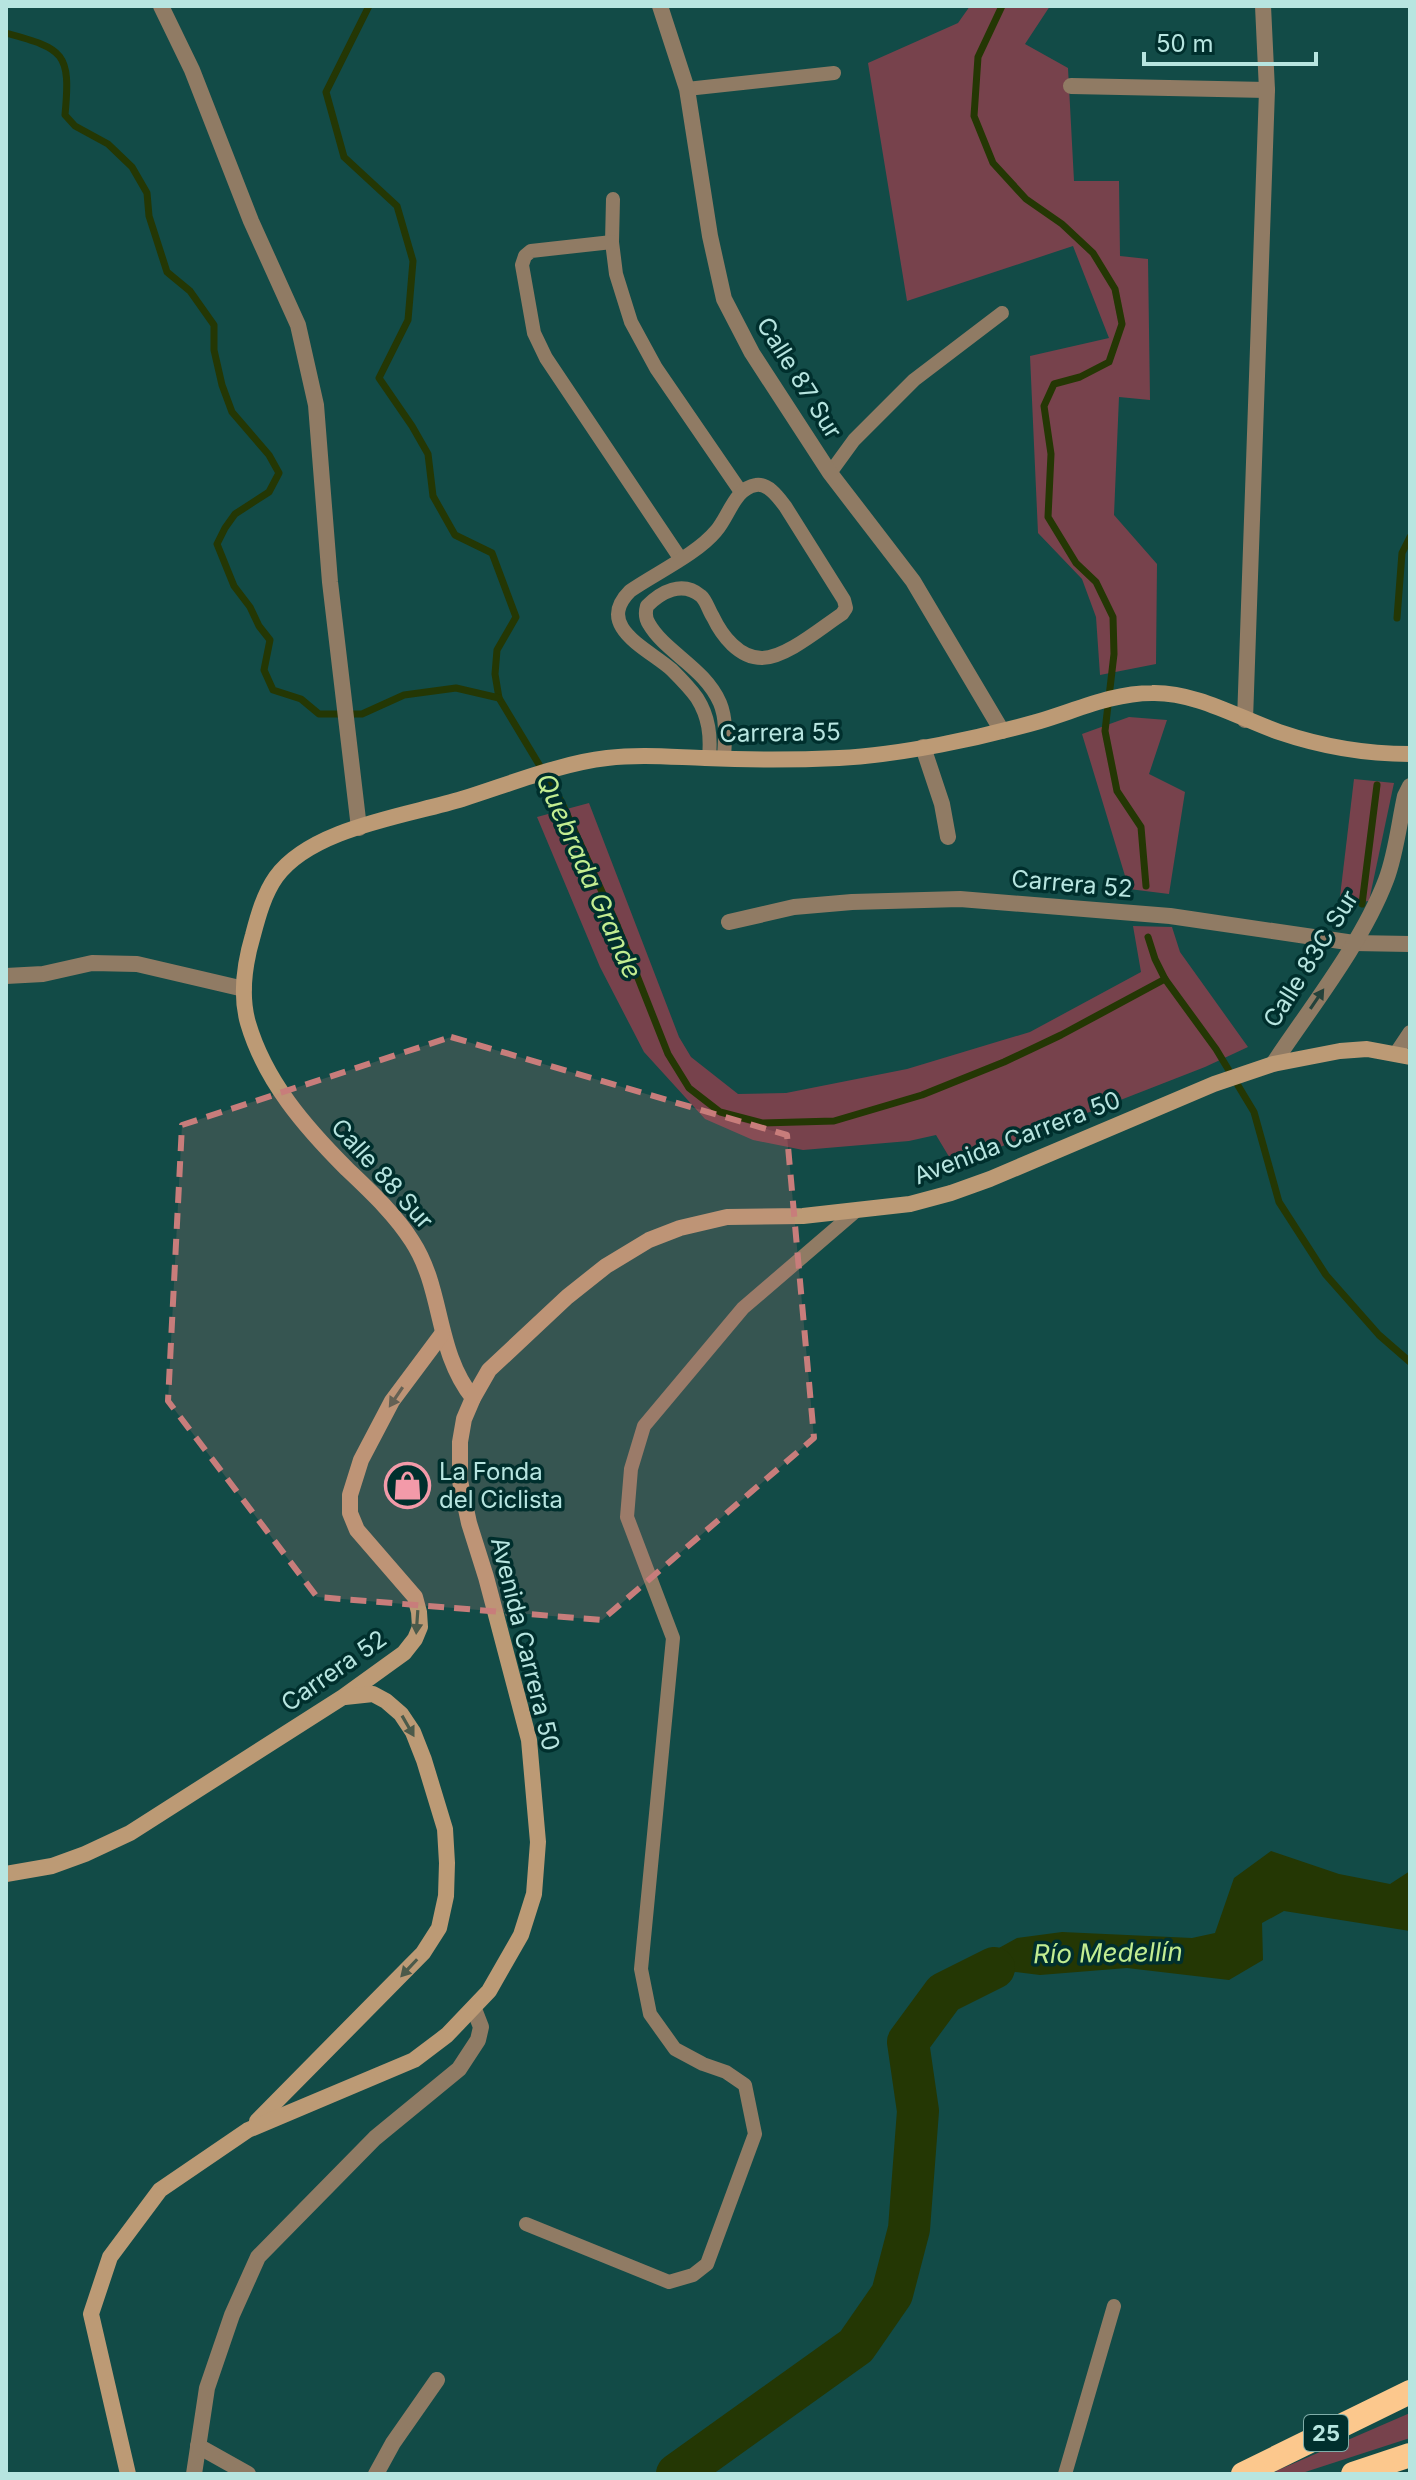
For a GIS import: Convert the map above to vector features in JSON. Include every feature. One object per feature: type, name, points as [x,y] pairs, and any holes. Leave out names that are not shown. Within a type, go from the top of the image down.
[{"type":"highway","name":"25","points":[[1243,2474],[1410,2392]]},
{"type":"highway","name":"25","points":[[1353,2474],[1410,2455]]},
{"type":"street","points":[[161,6],[192,70],[251,221],[298,325],[316,405],[322,501],[359,828]]},
{"type":"street","name":"Calle 87 Sur","points":[[660,6],[687,89],[707,224],[724,299],[752,353],[830,473],[913,581],[1002,731]]},
{"type":"street","points":[[1245,720],[1267,90],[1263,6]]},
{"type":"street","points":[[1071,86],[1267,90]]},
{"type":"street","name":"Carrera 55","points":[[244,989],[251,941],[260,909],[275,878],[309,847],[340,833],[604,758],[841,758],[923,747],[1002,731],[1096,703],[1133,694],[1156,693],[1179,696],[1335,749],[1371,754],[1410,754]]},
{"type":"street","points":[[923,747],[942,804],[948,837]]},
{"type":"street","name":"Calle 83C Sur","points":[[1273,1064],[1354,943],[1387,878],[1405,796],[1410,786]]},
{"type":"street","name":"Carrera 52","points":[[729,922],[794,907],[960,899],[1170,916],[1354,943],[1410,944]]},
{"type":"street","points":[[6,976],[43,974],[92,963],[137,964],[244,989]]},
{"type":"street","name":"Calle 88 Sur","points":[[244,989],[247,1019],[258,1050],[296,1115],[399,1223],[421,1255],[442,1334],[460,1382],[473,1398]]},
{"type":"street","name":"Avenida Carrera 50","points":[[128,2474],[91,2314],[110,2257],[160,2190],[248,2130],[414,2060],[447,2035],[489,1991],[521,1935],[534,1894],[538,1842],[529,1740],[460,1481],[460,1442],[464,1419],[489,1370],[567,1297],[606,1266],[649,1240],[680,1228],[727,1217],[803,1216],[910,1204],[951,1193],[1136,1119],[1214,1084],[1273,1064],[1367,1049],[1403,1055]]},
{"type":"street","name":"Carrera 52","points":[[6,1874],[52,1866],[130,1833],[343,1697],[404,1653],[420,1627],[415,1597],[357,1530],[350,1513],[350,1495],[361,1460],[392,1401],[442,1334]]},
{"type":"street","points":[[248,2130],[400,1978],[423,1953],[439,1928],[446,1896],[445,1829],[413,1732],[401,1714],[373,1694],[343,1697]]},
{"type":"street","points":[[194,2474],[207,2388],[232,2315],[258,2257],[375,2138],[459,2069],[478,2040],[481,2027],[474,2009]]},
{"type":"street","points":[[376,2474],[437,2380]]},
{"type":"street","points":[[198,2446],[248,2474]]},
{"type":"lane","points":[[687,89],[834,73]]},
{"type":"lane","points":[[613,199],[612,242],[616,274],[622,298],[642,346],[741,492]]},
{"type":"lane","points":[[612,242],[531,251],[525,256],[522,265],[534,333],[546,358],[680,558]]},
{"type":"lane","points":[[830,473],[854,440],[914,380],[1002,313]]},
{"type":"lane","points":[[754,485],[763,485],[775,493],[785,506],[846,608],[842,614],[782,653],[763,658],[745,655],[738,650],[719,630],[702,596],[686,588],[670,589],[647,606],[645,614],[649,625],[696,670],[719,699],[724,715],[716,758],[707,717],[696,698],[672,669],[630,638],[617,613],[620,600],[630,591],[702,545],[718,529],[741,492],[754,485]]},
{"type":"lane","points":[[1403,1055],[1410,1032]]},
{"type":"lane","points":[[526,2224],[669,2282],[693,2275],[707,2264],[755,2134],[745,2085],[726,2072],[675,2049],[650,2014],[641,1969],[673,1638],[627,1517],[631,1469],[644,1426],[743,1308],[856,1211]]},
{"type":"lane","points":[[1065,2474],[1114,2306]]},
{"type":"highlighted area","points":[[451,1037],[787,1135],[814,1438],[602,1620],[317,1597],[168,1401],[182,1125]]},
{"type":"shaded area","points":[[970,6],[1050,6],[1025,44],[1068,68],[1074,181],[1119,181],[1120,256],[1148,259],[1150,400],[1119,397],[1114,515],[1157,564],[1156,664],[1100,675],[1096,617],[1082,579],[1038,533],[1030,356],[1109,338],[1073,246],[907,301],[868,63],[958,23]]},
{"type":"shaded area","points":[[1129,717],[1167,720],[1149,774],[1185,792],[1169,894],[1129,889],[1082,734]]},
{"type":"shaded area","points":[[1354,779],[1394,783],[1369,901],[1339,905]]},
{"type":"shaded area","points":[[589,803],[679,1037],[691,1057],[738,1094],[786,1093],[907,1069],[1030,1032],[1141,972],[1133,926],[1172,927],[1180,952],[1248,1047],[1205,1067],[954,1165],[936,1135],[909,1141],[803,1150],[753,1140],[705,1119],[644,1052],[600,967],[537,817]]},
{"type":"shaded area","points":[[1410,2413],[1410,2438],[1299,2474],[1278,2474],[1276,2471]]},
{"type":"water","points":[[1271,1851],[1339,1874],[1390,1884],[1410,1871],[1410,1931],[1284,1911],[1262,1923],[1263,1960],[1229,1980],[1127,1968],[1040,1975],[1015,1972],[951,2009],[939,1981],[1017,1938],[1062,1932],[1192,1938],[1215,1933],[1234,1878]]},
{"type":"waterway","name":"Quebrada Grande","points":[[369,6],[326,92],[344,157],[397,206],[413,261],[408,320],[379,378],[428,454],[433,496],[455,535],[492,553],[516,617],[497,650],[495,674],[499,698],[561,801],[617,925],[668,1054],[689,1088],[720,1112],[762,1123],[834,1121],[922,1095],[1004,1062],[1165,979]]},
{"type":"waterway","points":[[1002,6],[978,57],[974,116],[993,163],[1026,199],[1062,224],[1093,253],[1115,289],[1122,324],[1109,362],[1080,377],[1054,384],[1044,406],[1051,454],[1048,517],[1076,563],[1096,582],[1113,617],[1114,654],[1105,731],[1117,791],[1141,827],[1146,886]]},
{"type":"waterway","points":[[6,33],[41,44],[60,56],[66,78],[65,115],[75,126],[108,144],[132,167],[147,193],[149,216],[167,272],[190,291],[214,325],[214,350],[232,412],[269,455],[279,473],[269,492],[235,514],[217,544],[234,586],[270,640],[264,670],[273,690],[301,699],[319,714],[362,714],[404,695],[456,688],[499,698]]},
{"type":"waterway","points":[[1397,618],[1402,553],[1410,537]]},
{"type":"waterway","points":[[1362,904],[1377,785]]},
{"type":"waterway","points":[[1148,937],[1165,979],[1216,1049],[1254,1112],[1279,1202],[1326,1275],[1379,1335],[1410,1362]]},
{"type":"waterway","name":"Río Medellín","points":[[677,2474],[856,2346],[892,2294],[909,2229],[918,2111],[908,2042],[944,1993],[994,1968]]},
{"type":"place","name":"La Fonda del Ciclista","points":[[408,1486]]}]
